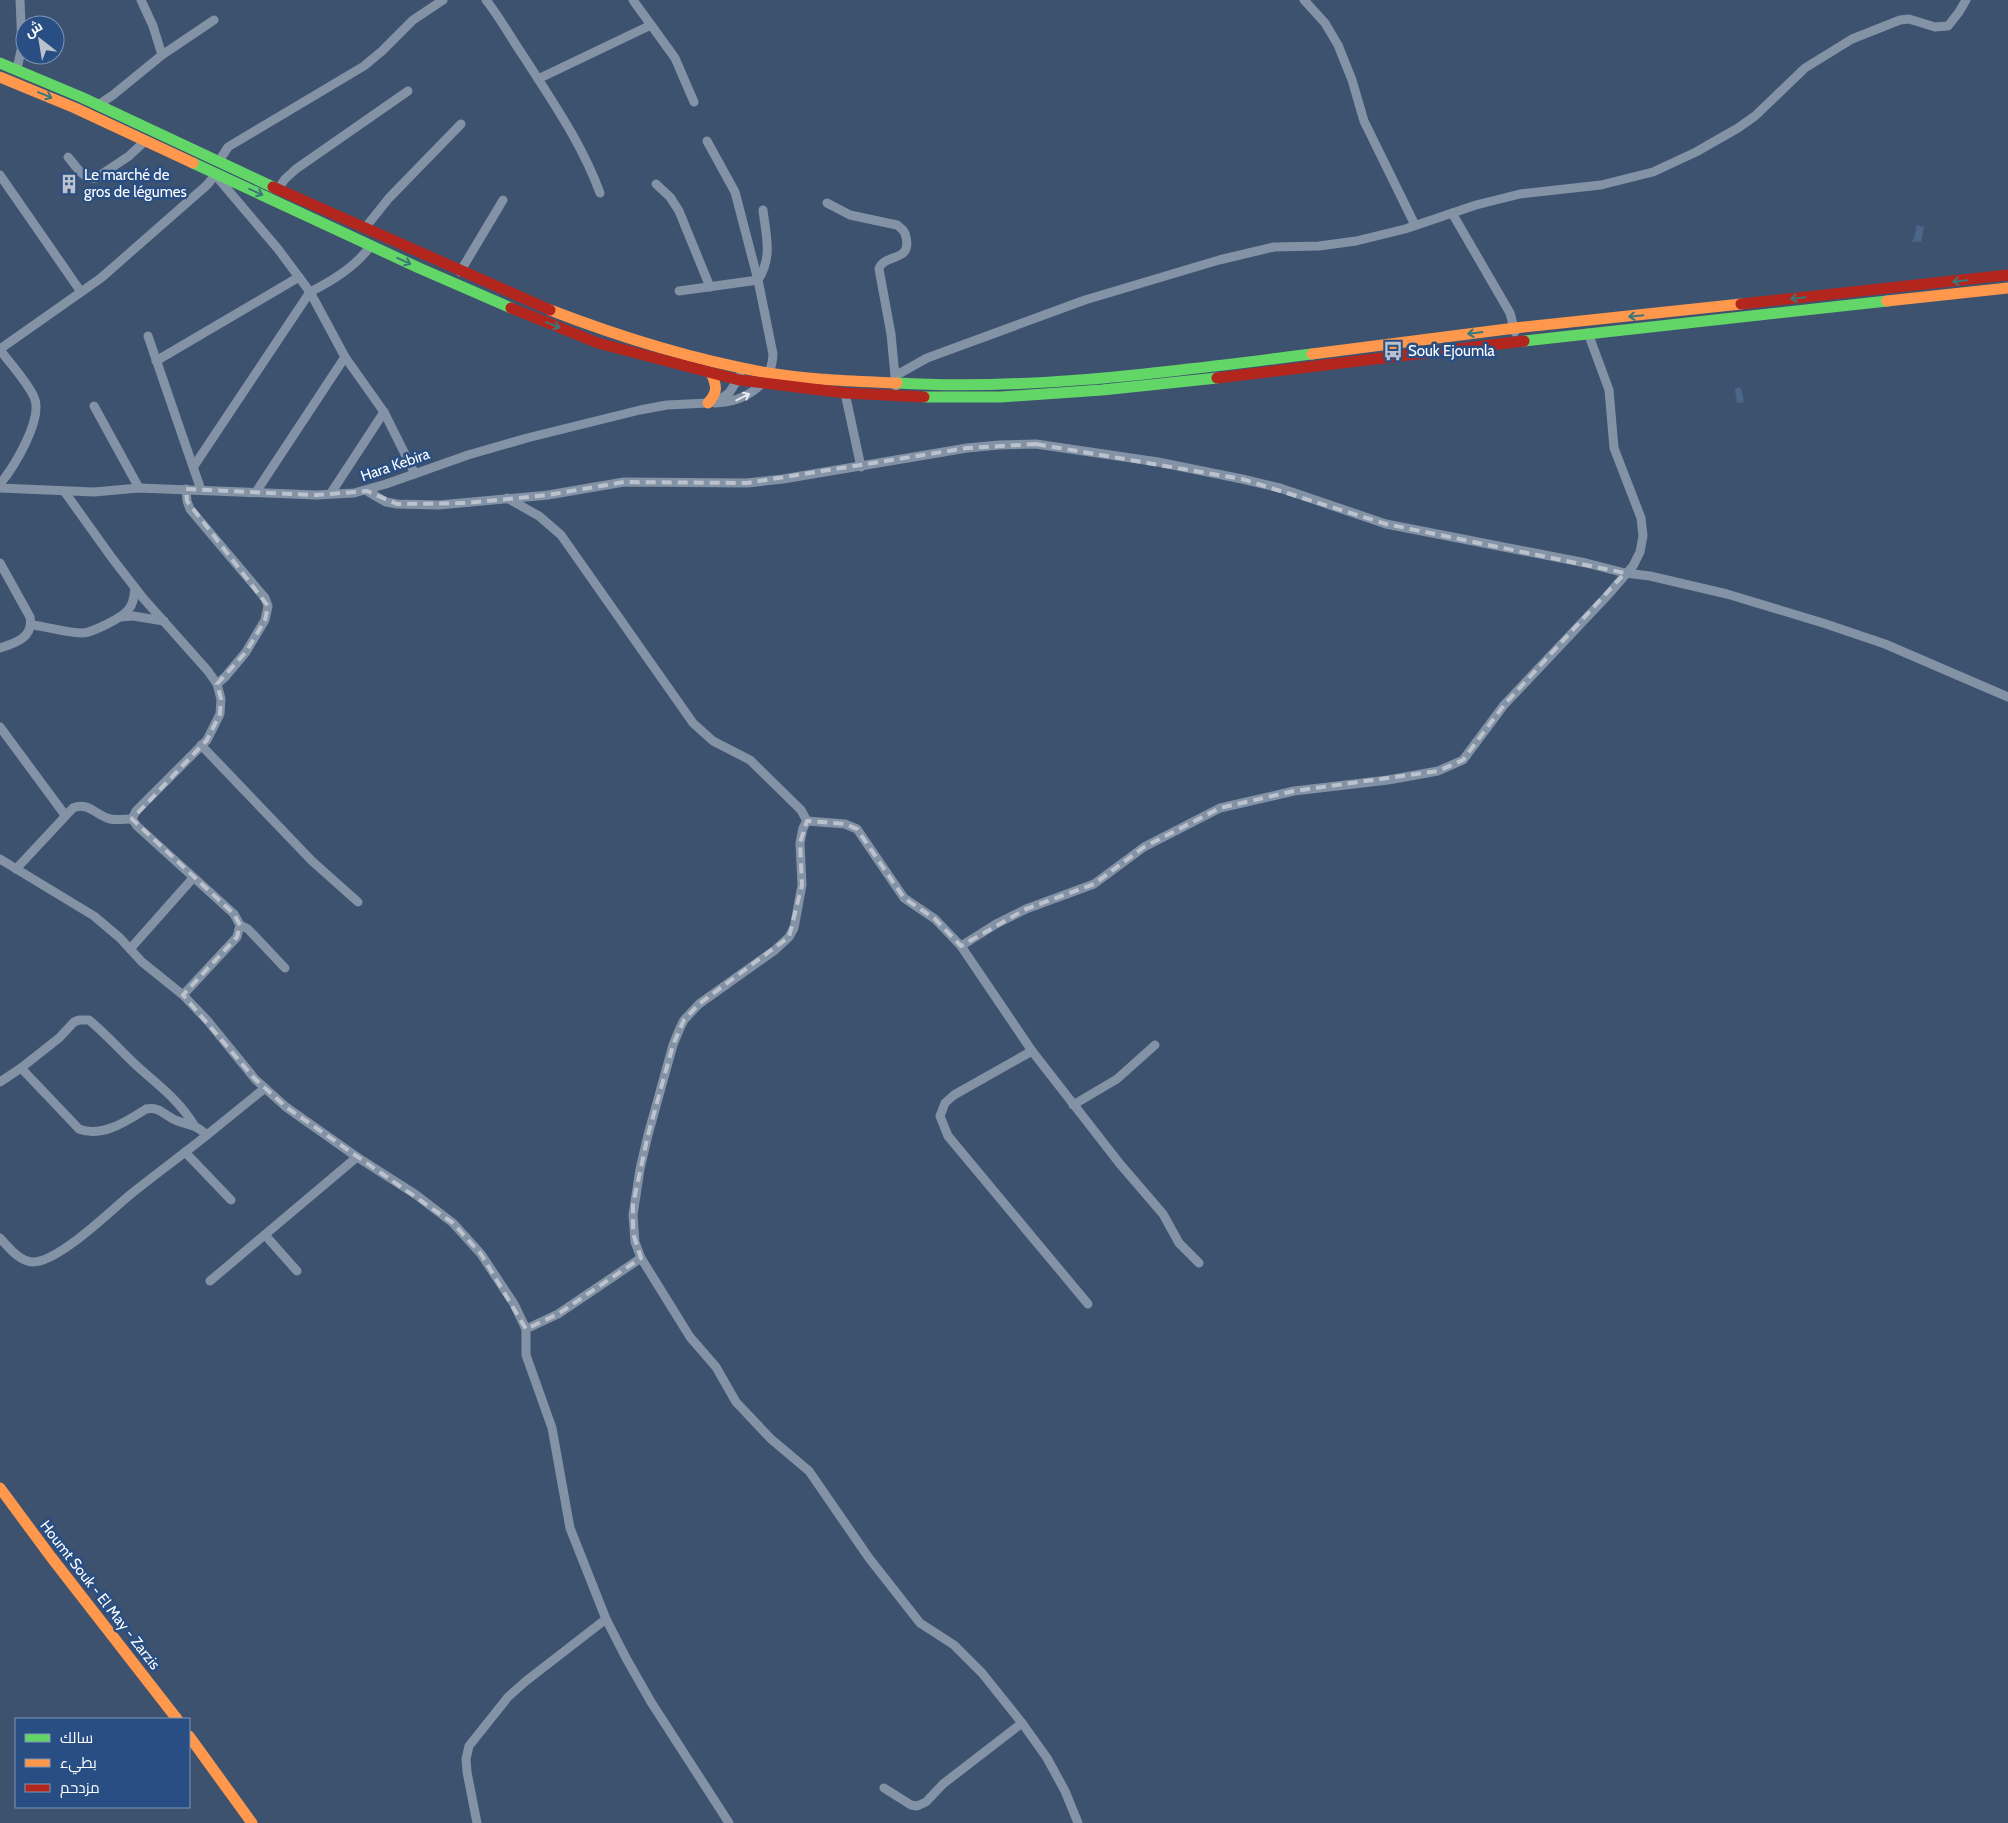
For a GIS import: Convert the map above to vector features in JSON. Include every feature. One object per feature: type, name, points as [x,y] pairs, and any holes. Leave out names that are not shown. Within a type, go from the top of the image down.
[{"type":"main road","points":[[0,63],[98,105],[278,189],[534,304],[602,330],[742,368],[769,373],[895,380],[946,386],[1104,378],[1514,328],[2008,275]]},
{"type":"main road","points":[[0,77],[75,108],[213,173],[523,313],[598,343],[739,380],[845,393],[898,397],[1001,397],[1166,384],[1588,333],[2008,288]]},
{"type":"main road","points":[[213,173],[219,161]]},
{"type":"main road","points":[[1895,288],[1896,301]]},
{"type":"main road","points":[[1692,310],[1694,322]]},
{"type":"main road","points":[[598,343],[602,330]]},
{"type":"main road","points":[[1164,370],[1166,384]]},
{"type":"main road","points":[[708,403],[716,395],[717,390],[711,373]]},
{"type":"main road","name":"Houmt Souk - El May - Zarzis","points":[[0,1488],[176,1718]]},
{"type":"main road","points":[[190,1737],[252,1823]]},
{"type":"street","points":[[17,69],[22,46],[20,0]]},
{"type":"street","points":[[141,0],[153,26],[162,55]]},
{"type":"street","points":[[219,161],[228,146],[295,108],[372,59],[413,20],[443,0]]},
{"type":"street","points":[[486,0],[506,28],[578,142],[600,193]]},
{"type":"street","points":[[633,0],[675,58],[694,102]]},
{"type":"street","points":[[1304,0],[1326,23],[1338,45],[1352,80],[1364,121],[1415,225]]},
{"type":"street","points":[[895,380],[904,370],[936,355],[1120,288],[1219,260],[1274,247],[1319,246],[1348,242],[1377,236],[1476,205],[1520,194],[1600,185],[1653,172],[1696,152],[1738,128],[1755,116],[1794,77],[1813,62],[1839,46],[1900,20],[1909,19],[1935,27],[1948,26],[1966,0]]},
{"type":"street","points":[[98,105],[162,55],[214,20]]},
{"type":"street","points":[[538,79],[651,25]]},
{"type":"street","points":[[278,189],[296,169],[408,91]]},
{"type":"street","points":[[365,228],[390,198],[461,124]]},
{"type":"street","points":[[68,157],[85,176],[90,179],[96,178],[129,156],[145,141]]},
{"type":"street","points":[[707,141],[735,192],[758,280],[773,354],[769,373],[762,384],[740,399],[732,402],[708,403]]},
{"type":"street","points":[[213,173],[310,292],[345,358],[384,412],[415,474]]},
{"type":"street","points":[[0,486],[33,427],[37,407],[34,396],[0,349],[122,262],[207,185],[212,179],[213,173]]},
{"type":"street","points":[[0,175],[81,292]]},
{"type":"street","points":[[656,184],[670,197],[679,212],[710,287]]},
{"type":"street","points":[[460,272],[503,200]]},
{"type":"street","points":[[827,203],[850,215],[897,226],[903,229],[906,234],[907,248],[904,253],[884,262],[878,269],[891,334],[898,397]]},
{"type":"street","points":[[758,280],[765,268],[768,256],[763,210]]},
{"type":"street","points":[[1452,213],[1510,313],[1516,342]]},
{"type":"street","points":[[194,466],[310,292],[324,285],[358,261],[371,245]]},
{"type":"street","points":[[156,361],[300,278]]},
{"type":"street","points":[[679,291],[758,280]]},
{"type":"street","points":[[961,946],[996,924],[1026,909],[1094,884],[1144,847],[1220,808],[1294,791],[1388,780],[1438,771],[1463,760],[1510,699],[1607,596],[1638,559],[1643,536],[1641,518],[1614,448],[1609,390],[1588,333]]},
{"type":"street","points":[[148,336],[202,490]]},
{"type":"street","points":[[256,492],[345,358]]},
{"type":"street","name":"Hara Kebira","points":[[0,486],[94,492],[139,488],[316,495],[354,493],[366,491],[495,446],[622,414],[667,405],[708,403],[722,398],[730,392],[739,380],[742,368]]},
{"type":"street","points":[[845,393],[861,467]]},
{"type":"street","points":[[94,406],[139,488]]},
{"type":"street","points":[[332,493],[384,412]]},
{"type":"street","points":[[366,491],[386,502],[409,505],[467,503],[548,495],[624,482],[747,483],[861,467],[968,448],[1036,444],[1158,462],[1242,479],[1311,497],[1386,524],[1586,563],[1757,602],[1885,644],[2008,697]]},
{"type":"street","points":[[186,489],[190,509],[264,598],[268,606],[265,620],[246,652],[217,684]]},
{"type":"street","points":[[64,491],[135,588],[208,671],[217,684],[221,699],[220,714],[207,740],[136,811],[132,819]]},
{"type":"street","points":[[507,498],[539,516],[561,535],[693,724],[713,741],[750,760],[801,810],[807,821]]},
{"type":"street","points":[[1638,559],[1646,576]]},
{"type":"street","points":[[0,563],[30,617],[32,625],[30,630],[19,640],[0,648]]},
{"type":"street","points":[[120,617],[132,604],[135,588]]},
{"type":"street","points":[[32,625],[84,633],[120,617],[133,616],[165,622]]},
{"type":"street","points":[[0,727],[65,815]]},
{"type":"street","points":[[201,745],[312,861],[358,902]]},
{"type":"street","points":[[16,869],[73,808],[80,805],[108,818],[116,820],[132,819]]},
{"type":"street","points":[[132,819],[192,878],[234,914],[240,925],[248,930],[285,968]]},
{"type":"street","points":[[807,821],[845,824],[857,829],[904,898],[935,919],[961,946],[1032,1051],[1120,1164],[1163,1214],[1179,1242],[1199,1263]]},
{"type":"street","points":[[807,821],[803,828],[800,843],[802,885],[794,928],[789,937],[775,950],[699,1004],[684,1020],[674,1045],[648,1135],[633,1204],[633,1233],[641,1258],[690,1337],[716,1367],[736,1402],[771,1439],[809,1471],[869,1558],[920,1623],[954,1645],[982,1673],[1047,1758],[1065,1791],[1078,1823]]},
{"type":"street","points":[[0,859],[94,916],[142,962],[183,995],[207,1020],[242,1064],[286,1107],[357,1157],[415,1194],[453,1223],[481,1254],[514,1304],[526,1329],[526,1355],[552,1428],[570,1528],[606,1619],[651,1702],[730,1823]]},
{"type":"street","points":[[130,949],[192,878]]},
{"type":"street","points":[[183,995],[237,937],[240,925]]},
{"type":"street","points":[[0,1082],[59,1038],[74,1022],[89,1020],[180,1104],[194,1125],[207,1135]]},
{"type":"street","points":[[1073,1105],[1117,1079],[1155,1045]]},
{"type":"street","points":[[1032,1051],[954,1095],[946,1103],[940,1116],[948,1136],[1088,1304]]},
{"type":"street","points":[[21,1068],[79,1129],[88,1132],[109,1128],[146,1109],[153,1108],[158,1109],[173,1120],[194,1125]]},
{"type":"street","points":[[0,1238],[18,1257],[26,1262],[40,1262],[48,1259],[82,1235],[266,1088]]},
{"type":"street","points":[[185,1152],[231,1200]]},
{"type":"street","points":[[210,1281],[357,1157]]},
{"type":"street","points":[[265,1235],[297,1272]]},
{"type":"street","points":[[526,1329],[558,1314],[641,1258]]},
{"type":"street","points":[[477,1823],[467,1772],[466,1759],[469,1746],[508,1697],[526,1680],[606,1619]]},
{"type":"street","points":[[884,1788],[911,1805],[917,1806],[926,1802],[943,1784],[1022,1723]]},
{"type":"highlighted area","points":[[1036,444],[1242,479],[1386,524],[1625,573],[1504,705],[1463,760],[1438,771],[1294,791],[1220,808],[1144,847],[1094,884],[1026,909],[961,946],[935,919],[904,898],[857,829],[845,824],[807,821],[800,843],[802,885],[789,937],[699,1004],[684,1020],[673,1045],[648,1135],[633,1204],[633,1233],[641,1258],[558,1314],[526,1329],[481,1254],[453,1223],[286,1107],[255,1079],[183,995],[237,937],[240,925],[234,914],[132,819],[207,740],[220,714],[221,699],[217,684],[246,652],[265,620],[268,606],[187,501],[186,489],[316,495],[367,491],[397,504],[467,503],[548,495],[624,482],[747,483],[967,448]]},
{"type":"water","points":[[1917,225],[1924,227],[1921,242],[1916,241],[1913,243],[1912,240],[1914,239]]},
{"type":"water","points":[[1738,387],[1741,388],[1744,402],[1737,403],[1735,390]]},
{"type":"traffic: fast","points":[[0,63],[81,97],[273,187]]},
{"type":"traffic: fast","points":[[193,163],[419,268],[511,308]]},
{"type":"traffic: fast","points":[[1524,341],[1887,301]]},
{"type":"traffic: fast","points":[[897,383],[949,385],[1053,382],[1157,373],[1312,354]]},
{"type":"traffic: fast","points":[[924,397],[1001,397],[1102,390],[1217,378]]},
{"type":"traffic: slow","points":[[0,77],[75,108],[193,163]]},
{"type":"traffic: slow","points":[[1887,301],[2008,288]]},
{"type":"traffic: slow","points":[[1312,354],[1515,328],[1741,304]]},
{"type":"traffic: slow","points":[[550,310],[658,347],[740,368],[800,377],[897,383]]},
{"type":"traffic: slow","points":[[708,403],[714,396],[716,389],[711,373]]},
{"type":"traffic: slow","points":[[0,1488],[176,1718]]},
{"type":"traffic: slow","points":[[190,1737],[252,1823]]},
{"type":"traffic: jam","points":[[273,187],[550,310]]},
{"type":"traffic: jam","points":[[1741,304],[2008,275]]},
{"type":"traffic: jam","points":[[511,308],[598,343],[739,380],[845,393],[924,397]]},
{"type":"traffic: jam","points":[[1217,378],[1524,341]]},
{"type":"place","name":"Le marché de gros de légumes","points":[[69,184]]},
{"type":"place","name":"Souk Ejoumla","points":[[1393,351]]}]
